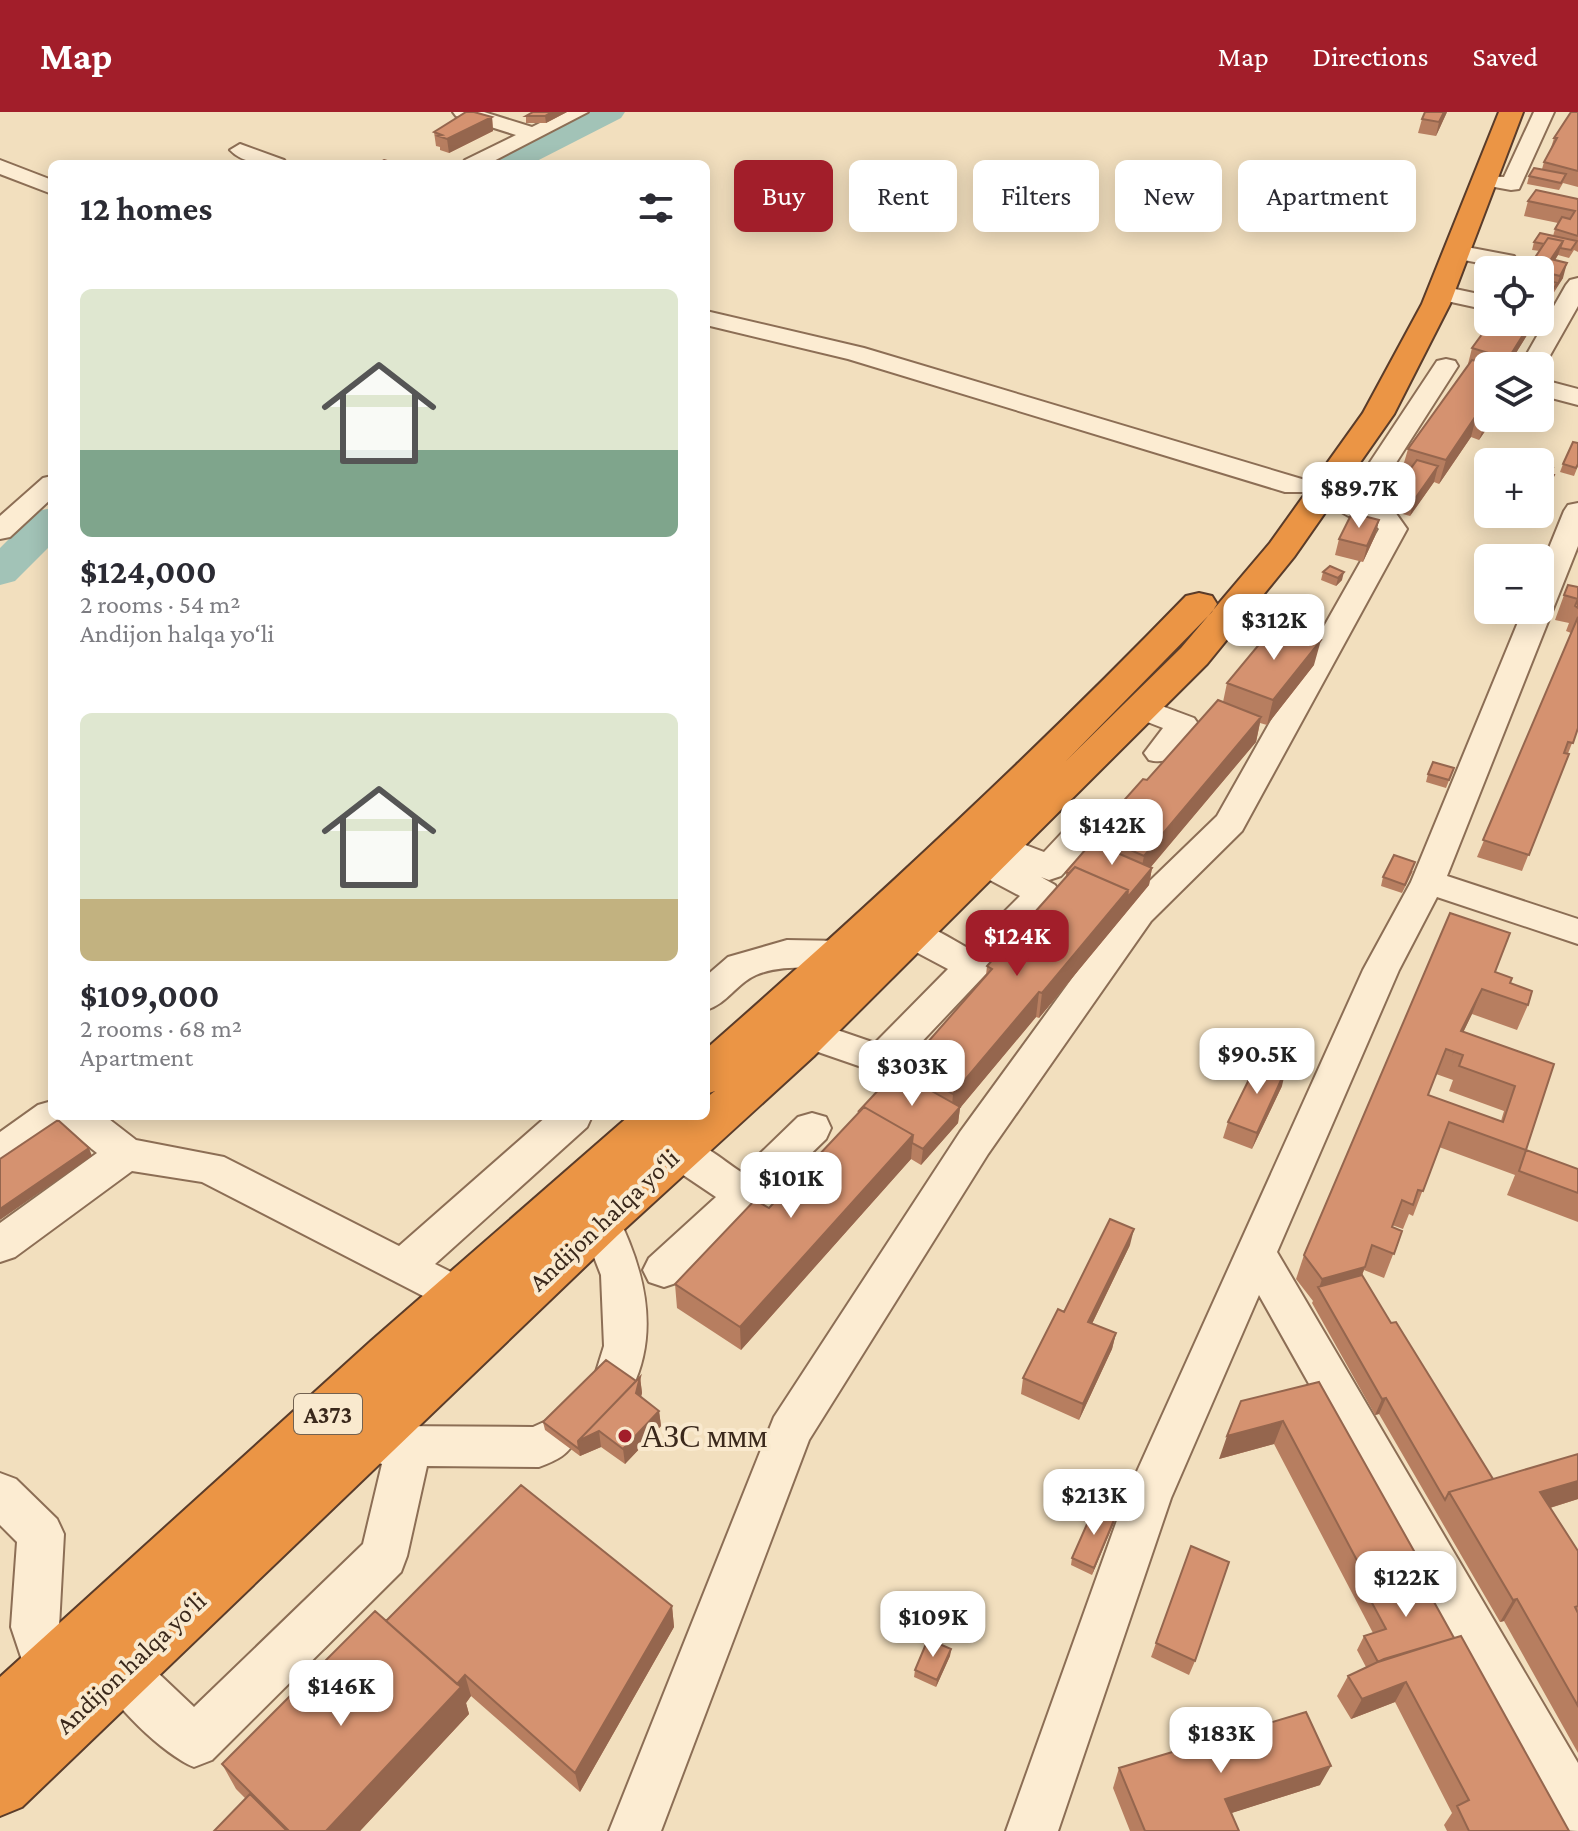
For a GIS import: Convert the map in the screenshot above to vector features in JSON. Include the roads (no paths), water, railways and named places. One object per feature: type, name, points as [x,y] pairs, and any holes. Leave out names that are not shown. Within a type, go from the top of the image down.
[{"type":"highway","name":"Andijon halqa yo‘li","points":[[710,1072],[842,954],[1177,629],[1274,516],[1322,498],[1421,272],[1486,112]]},
{"type":"highway","name":"Andijon halqa yo‘li","points":[[710,1105],[808,1034],[1143,709],[1194,656],[1282,550],[1322,498],[1378,414],[1442,366],[1441,293],[1511,112]]},
{"type":"highway","name":"Andijon halqa yo‘li","points":[[0,1718],[390,1357],[460,1297],[689,1120]]},
{"type":"highway","name":"Andijon halqa yo‘li","points":[[0,1785],[122,1672],[387,1446],[600,1221],[670,1134]]},
{"type":"street","points":[[463,112],[534,134]]},
{"type":"street","points":[[480,160],[578,112]]},
{"type":"street","points":[[1485,180],[1511,184],[1552,113]]},
{"type":"street","points":[[240,150],[266,160]]},
{"type":"street","points":[[0,166],[48,186]]},
{"type":"street","points":[[1456,252],[1490,256]]},
{"type":"street","points":[[1540,352],[1578,285]]},
{"type":"street","points":[[1441,293],[1474,305]]},
{"type":"street","points":[[635,1831],[790,1431],[974,1143],[1139,912],[1230,823],[1393,529],[1385,518],[855,353],[710,319]]},
{"type":"street","points":[[1554,391],[1578,397]]},
{"type":"street","points":[[0,531],[48,488]]},
{"type":"street","points":[[1554,570],[1578,511]]},
{"type":"street","points":[[1032,1831],[1148,1498],[1381,970],[1428,882],[1532,624]]},
{"type":"street","points":[[1143,709],[1183,725],[1160,753]]},
{"type":"street","points":[[993,855],[1049,868],[1100,813]]},
{"type":"street","points":[[808,1034],[882,1060],[1043,893],[993,855]]},
{"type":"street","points":[[1428,882],[1578,932]]},
{"type":"street","points":[[911,934],[972,966]]},
{"type":"street","points":[[710,993],[741,966],[787,953],[842,954]]},
{"type":"street","points":[[82,1120],[126,1154],[210,1168],[460,1297]]},
{"type":"street","points":[[403,1267],[568,1120]]},
{"type":"street","points":[[664,1270],[812,1128]]},
{"type":"street","points":[[670,1134],[744,1195]]},
{"type":"street","points":[[0,1245],[126,1154]]},
{"type":"street","points":[[600,1221],[622,1275],[626,1346],[617,1375]]},
{"type":"street","points":[[1257,1254],[1578,1812]]},
{"type":"street","points":[[122,1672],[194,1742],[384,1556],[387,1446],[539,1447],[555,1437]]},
{"type":"street","points":[[0,1494],[41,1534],[35,1627],[49,1673]]},
{"type":"waterway","points":[[515,160],[610,112]]},
{"type":"waterway","points":[[0,572],[48,524]]},
{"type":"place","name":"АЗС ммм","points":[[625,1436]]}]
